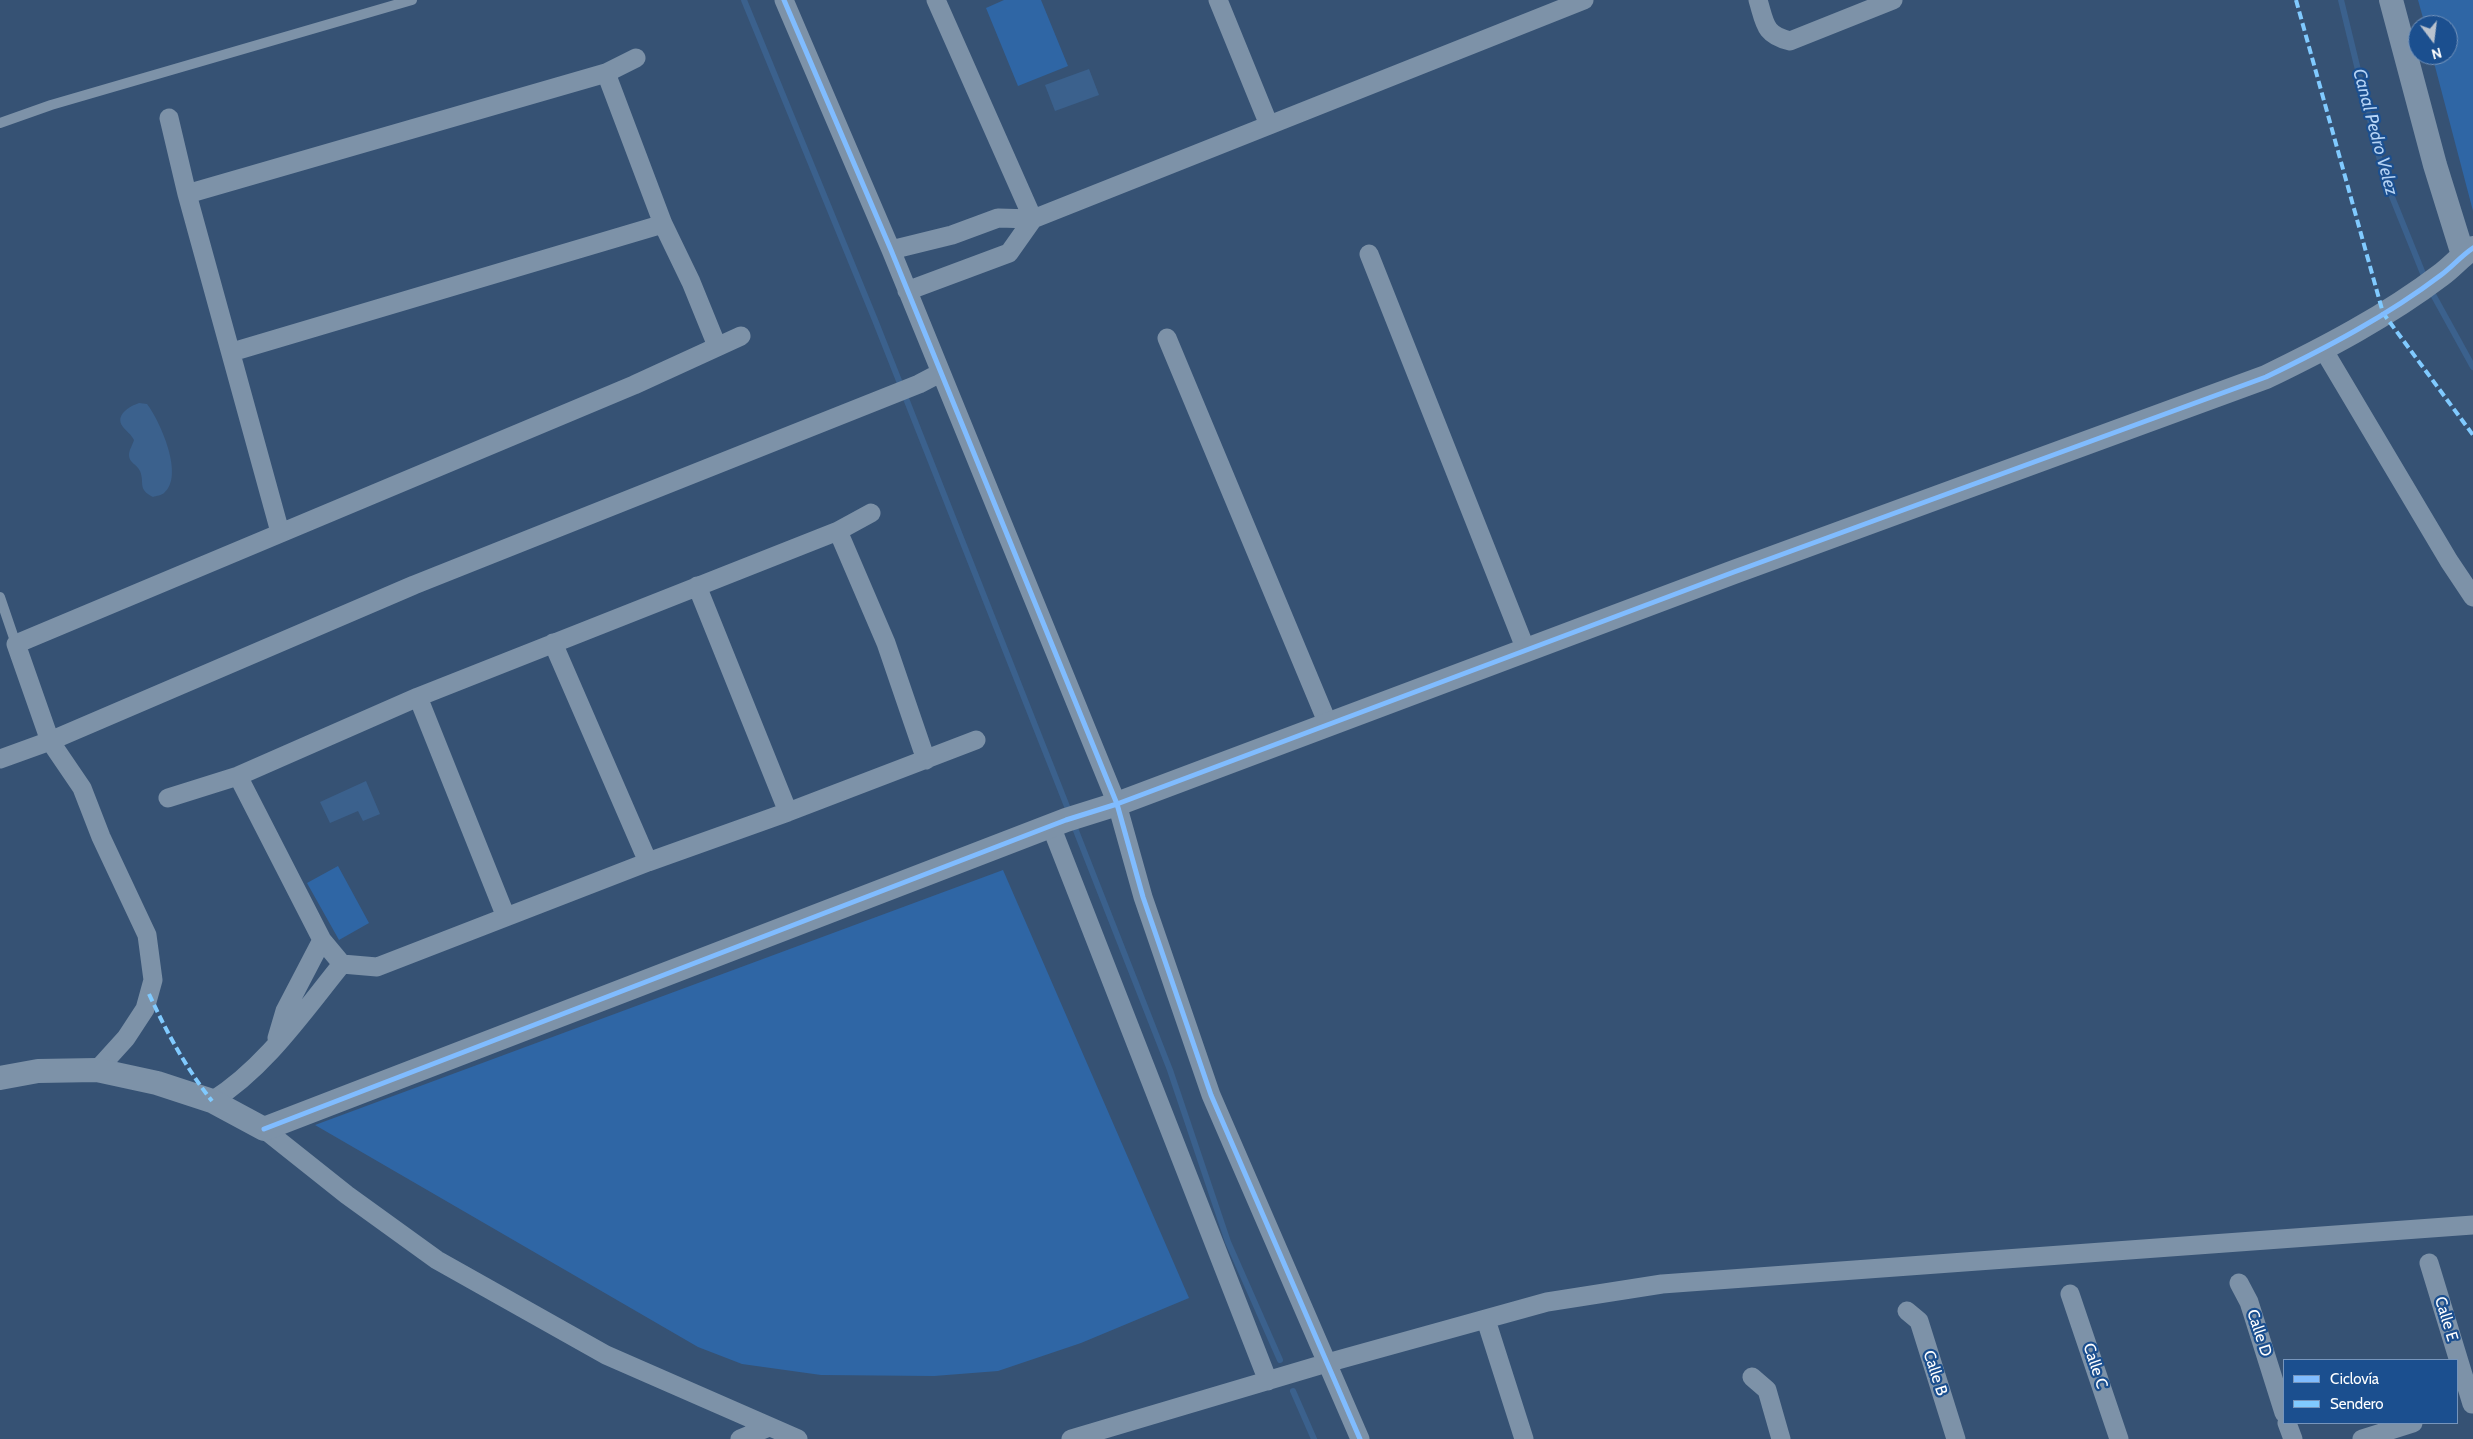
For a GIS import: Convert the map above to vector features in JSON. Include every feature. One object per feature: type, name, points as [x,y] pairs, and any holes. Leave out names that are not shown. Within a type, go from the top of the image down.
[{"type":"street","points":[[784,0],[891,250],[1117,804],[1144,897],[1211,1095],[1360,1439]]},
{"type":"street","points":[[936,0],[1033,219]]},
{"type":"street","points":[[1218,0],[1269,125]]},
{"type":"street","points":[[891,250],[952,235],[998,218],[1033,219],[1584,0]]},
{"type":"street","points":[[1758,0],[1767,29],[1777,38],[1790,41],[1893,0]]},
{"type":"street","points":[[264,1129],[1058,823],[1117,804],[1526,650],[2266,377],[2324,349],[2441,275],[2468,252],[2435,165],[2390,0]]},
{"type":"street","points":[[187,194],[606,72],[636,58]]},
{"type":"street","points":[[606,72],[663,224],[691,282],[716,346]]},
{"type":"street","points":[[169,118],[187,194],[280,532]]},
{"type":"street","points":[[907,291],[1009,253],[1033,219]]},
{"type":"street","points":[[232,352],[663,224]]},
{"type":"street","points":[[1368,254],[1526,650]]},
{"type":"street","points":[[97,1070],[126,1038],[145,1009],[153,980],[147,935],[105,845],[82,788],[50,741],[16,644],[634,384],[741,336]]},
{"type":"street","points":[[1166,338],[1328,724]]},
{"type":"street","points":[[2324,349],[2449,561],[2473,597]]},
{"type":"street","points":[[0,759],[50,741],[414,585],[919,384],[940,373]]},
{"type":"street","points":[[168,798],[238,776],[418,697],[838,531],[871,513]]},
{"type":"street","points":[[838,531],[886,644],[926,760]]},
{"type":"street","points":[[697,586],[788,812]]},
{"type":"street","points":[[553,643],[648,862]]},
{"type":"street","points":[[418,697],[506,917]]},
{"type":"street","points":[[238,776],[322,940],[342,964],[377,967],[648,862],[788,812],[976,740]]},
{"type":"street","points":[[1058,823],[1268,1381]]},
{"type":"street","points":[[275,1044],[285,1011],[322,940]]},
{"type":"street","points":[[212,1101],[234,1087],[275,1044],[342,964]]},
{"type":"street","points":[[0,1078],[38,1070],[97,1070],[157,1083],[212,1101],[264,1129],[347,1195],[436,1260],[606,1355],[798,1439]]},
{"type":"street","points":[[1079,1438],[1327,1363],[1546,1302],[1662,1284],[2473,1225]]},
{"type":"street","name":"Calle E","points":[[2429,1263],[2455,1359]]},
{"type":"street","name":"Calle D","points":[[2239,1284],[2249,1302],[2283,1410]]},
{"type":"street","name":"Calle C","points":[[2070,1294],[2119,1439]]},
{"type":"street","name":"Calle B","points":[[1907,1311],[1919,1321],[1956,1439]]},
{"type":"street","points":[[1486,1320],[1524,1439]]},
{"type":"street","name":"Calle E","points":[[2458,1371],[2467,1405]]},
{"type":"street","points":[[1752,1377],[1766,1390],[1781,1439]]},
{"type":"street","points":[[2288,1424],[2293,1439]]},
{"type":"street","points":[[2362,1439],[2410,1424]]},
{"type":"street","points":[[740,1439],[769,1427]]},
{"type":"lane","points":[[0,123],[51,105],[412,0]]},
{"type":"lane","points":[[0,597],[16,644]]},
{"type":"shaded area","points":[[1004,0],[1041,0],[1068,66],[1018,86],[986,8]]},
{"type":"shaded area","points":[[2418,0],[2473,0],[2473,211],[2435,65],[2458,65],[2458,15],[2422,15]]},
{"type":"shaded area","points":[[1089,69],[1099,95],[1055,111],[1045,85]]},
{"type":"shaded area","points":[[139,403],[147,404],[158,423],[164,435],[171,462],[172,474],[170,485],[163,494],[153,497],[143,488],[140,471],[129,458],[134,440],[123,427],[120,419],[131,406]]},
{"type":"shaded area","points":[[366,781],[380,814],[363,821],[358,811],[330,823],[320,802]]},
{"type":"shaded area","points":[[338,866],[369,923],[339,940],[307,883]]},
{"type":"shaded area","points":[[1003,870],[1189,1298],[1081,1343],[998,1371],[934,1376],[821,1375],[742,1364],[698,1347],[315,1125]]},
{"type":"waterway","points":[[744,0],[875,320],[1070,814]]},
{"type":"waterway","name":"Canal Pedro Velez","points":[[2341,0],[2384,177],[2426,281]]},
{"type":"waterway","name":"Canal Pedro Velez","points":[[2430,289],[2473,367]]},
{"type":"waterway","points":[[1073,823],[1170,1070],[1228,1242],[1280,1360]]},
{"type":"waterway","points":[[1293,1391],[1314,1439]]},
{"type":"marked path","points":[[2296,0],[2383,313],[2473,435]]},
{"type":"marked path","points":[[149,994],[178,1050],[212,1101]]},
{"type":"cycle path","points":[[784,0],[891,250],[1117,804],[1143,897],[1211,1095],[1360,1439]]},
{"type":"cycle path","points":[[264,1129],[1066,820],[1117,804],[1734,572],[2266,377],[2334,343],[2378,318],[2441,275],[2473,248]]}]
